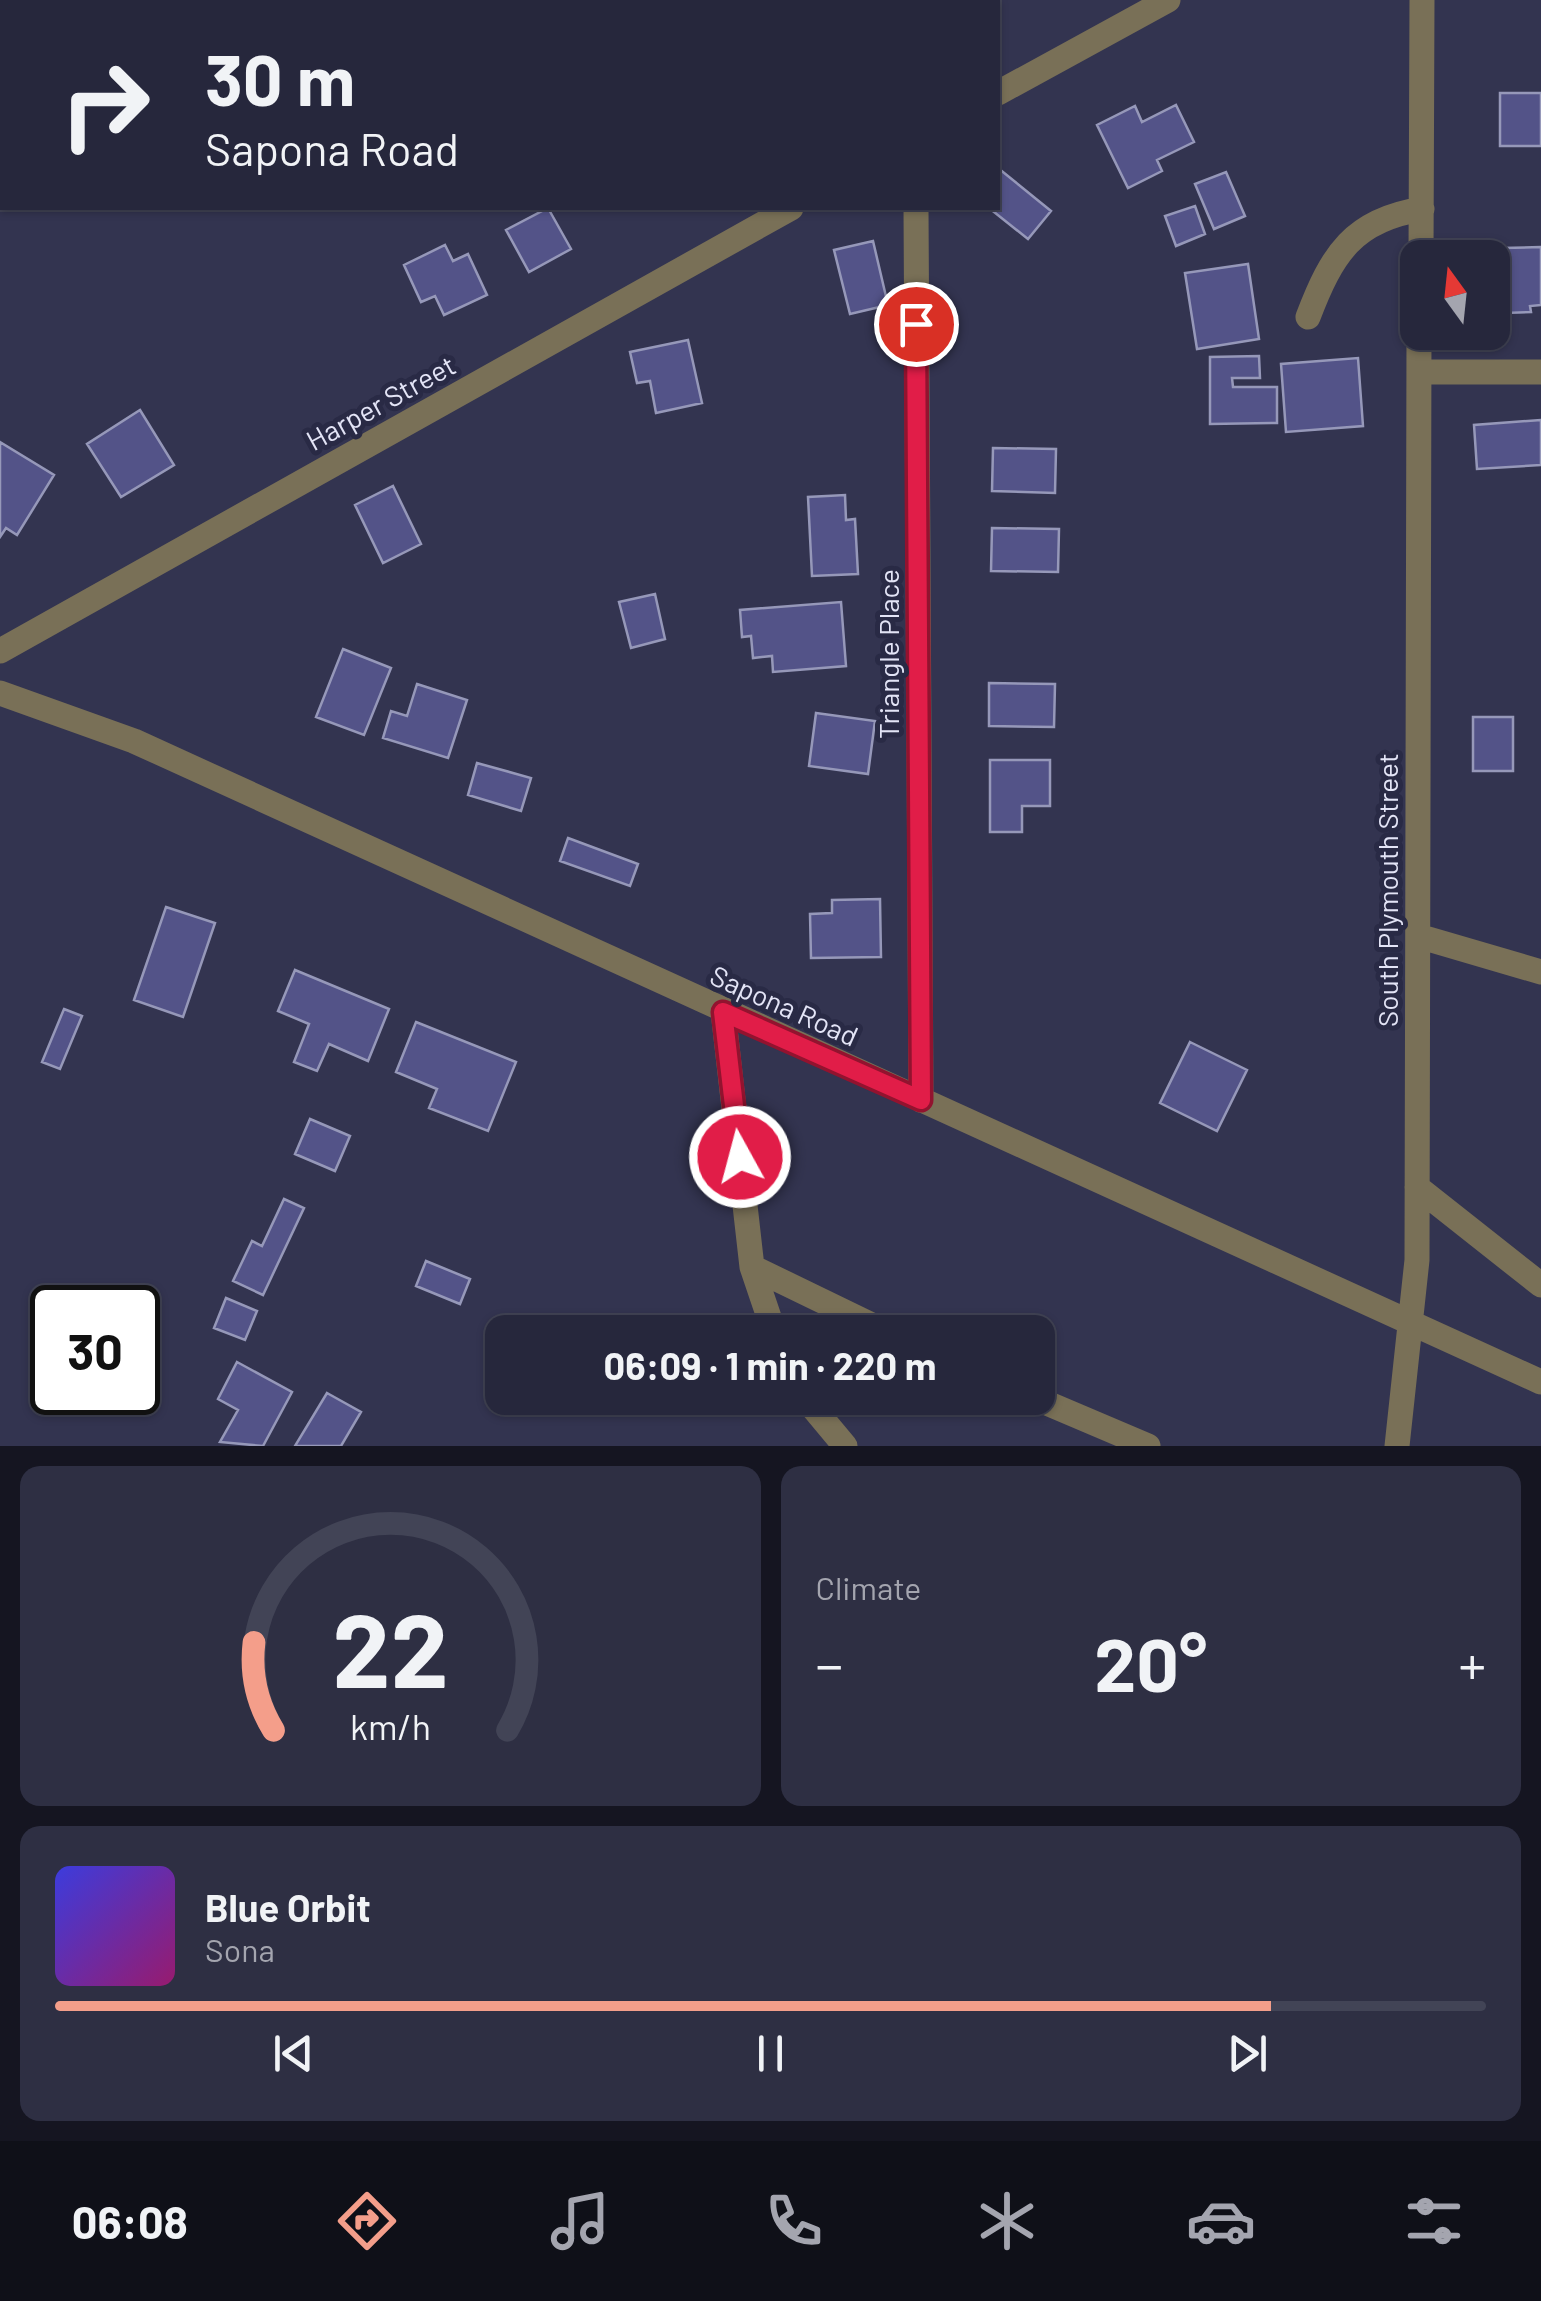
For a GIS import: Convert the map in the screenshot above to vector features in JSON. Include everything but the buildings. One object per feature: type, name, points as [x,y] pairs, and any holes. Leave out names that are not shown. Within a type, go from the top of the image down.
[{"type":"street","points":[[1000,92],[1168,0]]},
{"type":"street","points":[[1421,240],[1422,0]]},
{"type":"street","points":[[1308,317],[1323,278],[1360,230],[1388,214],[1422,208]]},
{"type":"street","name":"Harper Street","points":[[0,651],[787,210]]},
{"type":"street","name":"Triangle Place","points":[[916,210],[921,1100]]},
{"type":"street","name":"South Plymouth Street","points":[[1396,1446],[1412,1324],[1417,1187],[1419,350]]},
{"type":"street","points":[[1418,372],[1541,372]]},
{"type":"street","name":"Sapona Road","points":[[0,693],[134,741],[1541,1382]]},
{"type":"street","points":[[1418,936],[1541,972]]},
{"type":"street","points":[[723,1012],[752,1266],[768,1315]]},
{"type":"street","points":[[1417,1187],[1541,1284]]},
{"type":"street","points":[[752,1266],[851,1315]]},
{"type":"street","points":[[1055,1406],[1148,1446]]},
{"type":"street","points":[[819,1415],[845,1446]]},
{"type":"route","points":[[740,1157],[723,1012],[921,1100],[916,324]]}]
